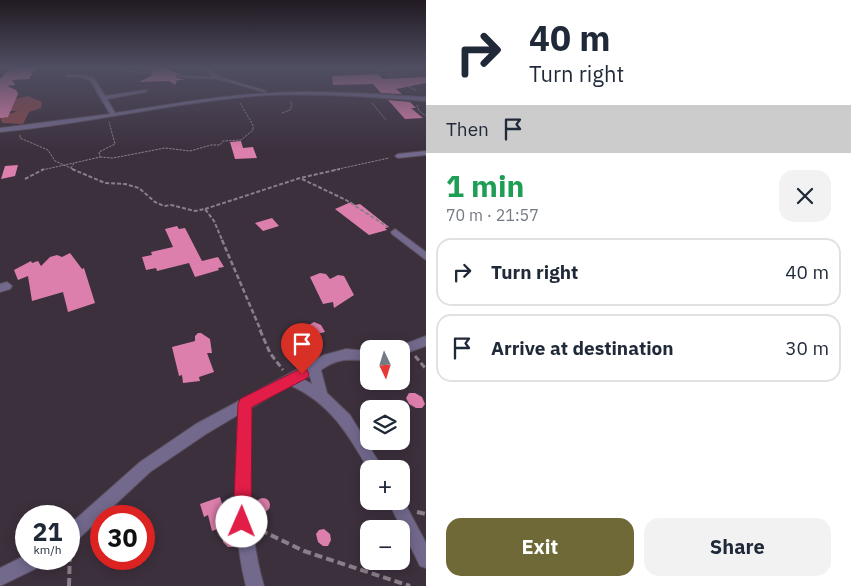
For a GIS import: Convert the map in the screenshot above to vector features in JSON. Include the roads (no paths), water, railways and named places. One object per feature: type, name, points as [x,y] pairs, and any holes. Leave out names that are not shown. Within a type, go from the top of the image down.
[{"type":"street","points":[[102,95],[111,115]]},
{"type":"street","points":[[104,98],[118,95]]},
{"type":"street","points":[[0,130],[20,129],[257,95]]},
{"type":"street","points":[[315,95],[426,99]]},
{"type":"street","points":[[398,156],[426,153]]},
{"type":"street","points":[[395,232],[426,257]]},
{"type":"street","points":[[410,347],[426,341]]},
{"type":"street","points":[[80,527],[145,467],[194,434],[328,359],[346,354],[360,355]]},
{"type":"street","points":[[314,368],[322,396]]},
{"type":"street","points":[[290,379],[322,396],[342,416],[370,460]]},
{"type":"street","points":[[245,404],[242,522],[249,569],[255,586]]},
{"type":"street","points":[[401,510],[426,560]]},
{"type":"street","points":[[0,577],[15,570]]}]
